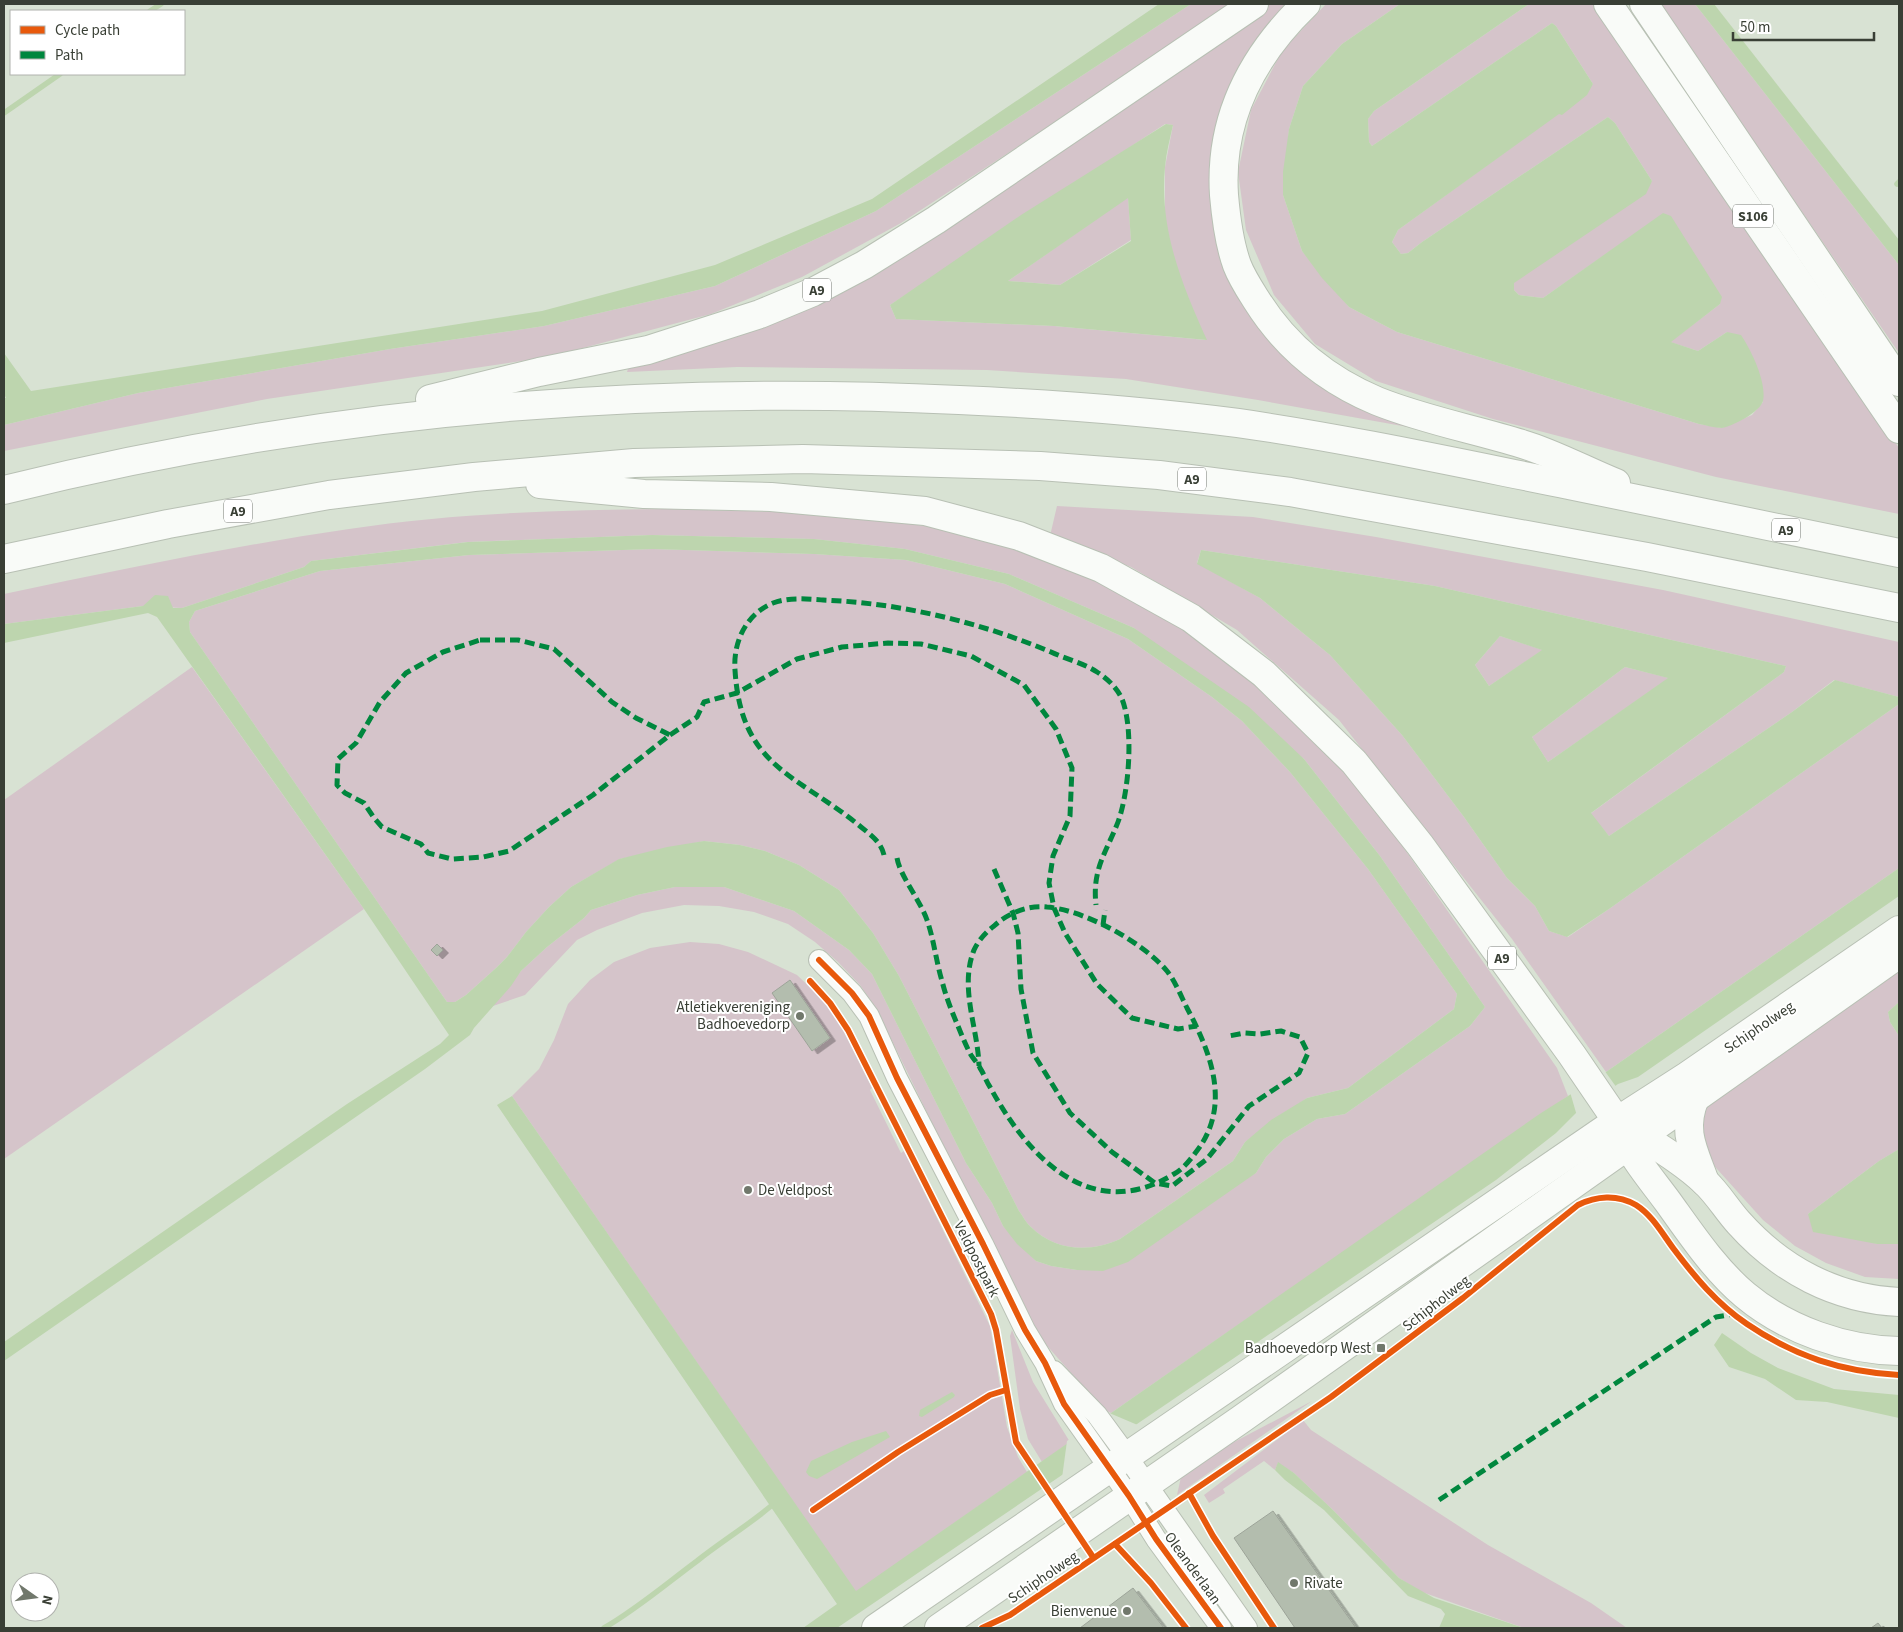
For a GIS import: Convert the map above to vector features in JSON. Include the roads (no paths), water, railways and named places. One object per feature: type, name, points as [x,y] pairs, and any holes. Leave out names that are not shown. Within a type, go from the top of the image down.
[{"type":"main road","name":"A9","points":[[314,428],[539,372],[648,350],[689,339],[786,304],[864,265],[936,220],[1254,4]]},
{"type":"main road","name":"A9","points":[[1306,4],[1287,22],[1265,50],[1250,75],[1240,95],[1226,140],[1223,167],[1224,192],[1230,239],[1237,265],[1248,288],[1266,314],[1292,347],[1334,379],[1378,401],[1431,419],[1524,444],[1673,507]]},
{"type":"main road","name":"S106","points":[[1608,4],[1899,429]]},
{"type":"main road","name":"S106","points":[[1644,4],[1899,382]]},
{"type":"main road","name":"A9","points":[[4,490],[74,472],[196,447],[314,428],[483,408],[673,397],[858,395],[1031,403],[1139,412],[1239,424],[1432,457],[1899,553]]},
{"type":"main road","name":"A9","points":[[4,559],[168,524],[320,497],[474,477],[634,463],[803,459],[1040,466],[1159,475],[1290,492],[1647,557],[1899,608]]},
{"type":"main road","name":"A9","points":[[474,477],[644,494],[771,497],[924,511],[1019,536],[1101,568],[1191,618],[1257,669],[1354,762],[1420,845],[1614,1117]]},
{"type":"main road","name":"Schipholweg","points":[[876,1628],[1114,1457],[1614,1117],[1687,1076],[1899,930]]},
{"type":"main road","name":"Schipholweg","points":[[939,1628],[1240,1420],[1899,954]]},
{"type":"main road","points":[[1695,1098],[1690,1114],[1688,1133],[1705,1182],[1754,1239],[1770,1253],[1798,1272],[1829,1288],[1875,1300],[1899,1302]]},
{"type":"main road","points":[[1614,1117],[1634,1141],[1686,1226],[1714,1262],[1744,1294],[1788,1322],[1819,1336],[1836,1342],[1867,1348],[1899,1351]]},
{"type":"main road","points":[[1634,1141],[1705,1182]]},
{"type":"street","name":"Veldpostpark","points":[[819,960],[852,993],[869,1016],[897,1078],[983,1244],[1025,1330],[1045,1363],[1064,1404],[1080,1427],[1114,1457]]},
{"type":"street","name":"Veldpostpark","points":[[1045,1363],[1097,1415],[1114,1457]]},
{"type":"street","points":[[1114,1457],[1138,1490]]},
{"type":"street","name":"Oleanderlaan","points":[[1138,1490],[1156,1539],[1221,1628]]},
{"type":"street","name":"Oleanderlaan","points":[[1138,1490],[1247,1628]]},
{"type":"waterway","points":[[152,10],[161,4]]},
{"type":"waterway","points":[[4,113],[59,75]]},
{"type":"waterway","points":[[604,1628],[640,1605],[771,1506]]},
{"type":"place","name":"Atletiekvereniging Badhoevedorp","points":[[800,1016]]},
{"type":"place","name":"De Veldpost","points":[[748,1190]]},
{"type":"place","name":"Badhoevedorp West","points":[[1381,1348]]},
{"type":"place","name":"Rivate","points":[[1294,1583]]},
{"type":"place","name":"Bienvenue","points":[[1127,1611]]}]
